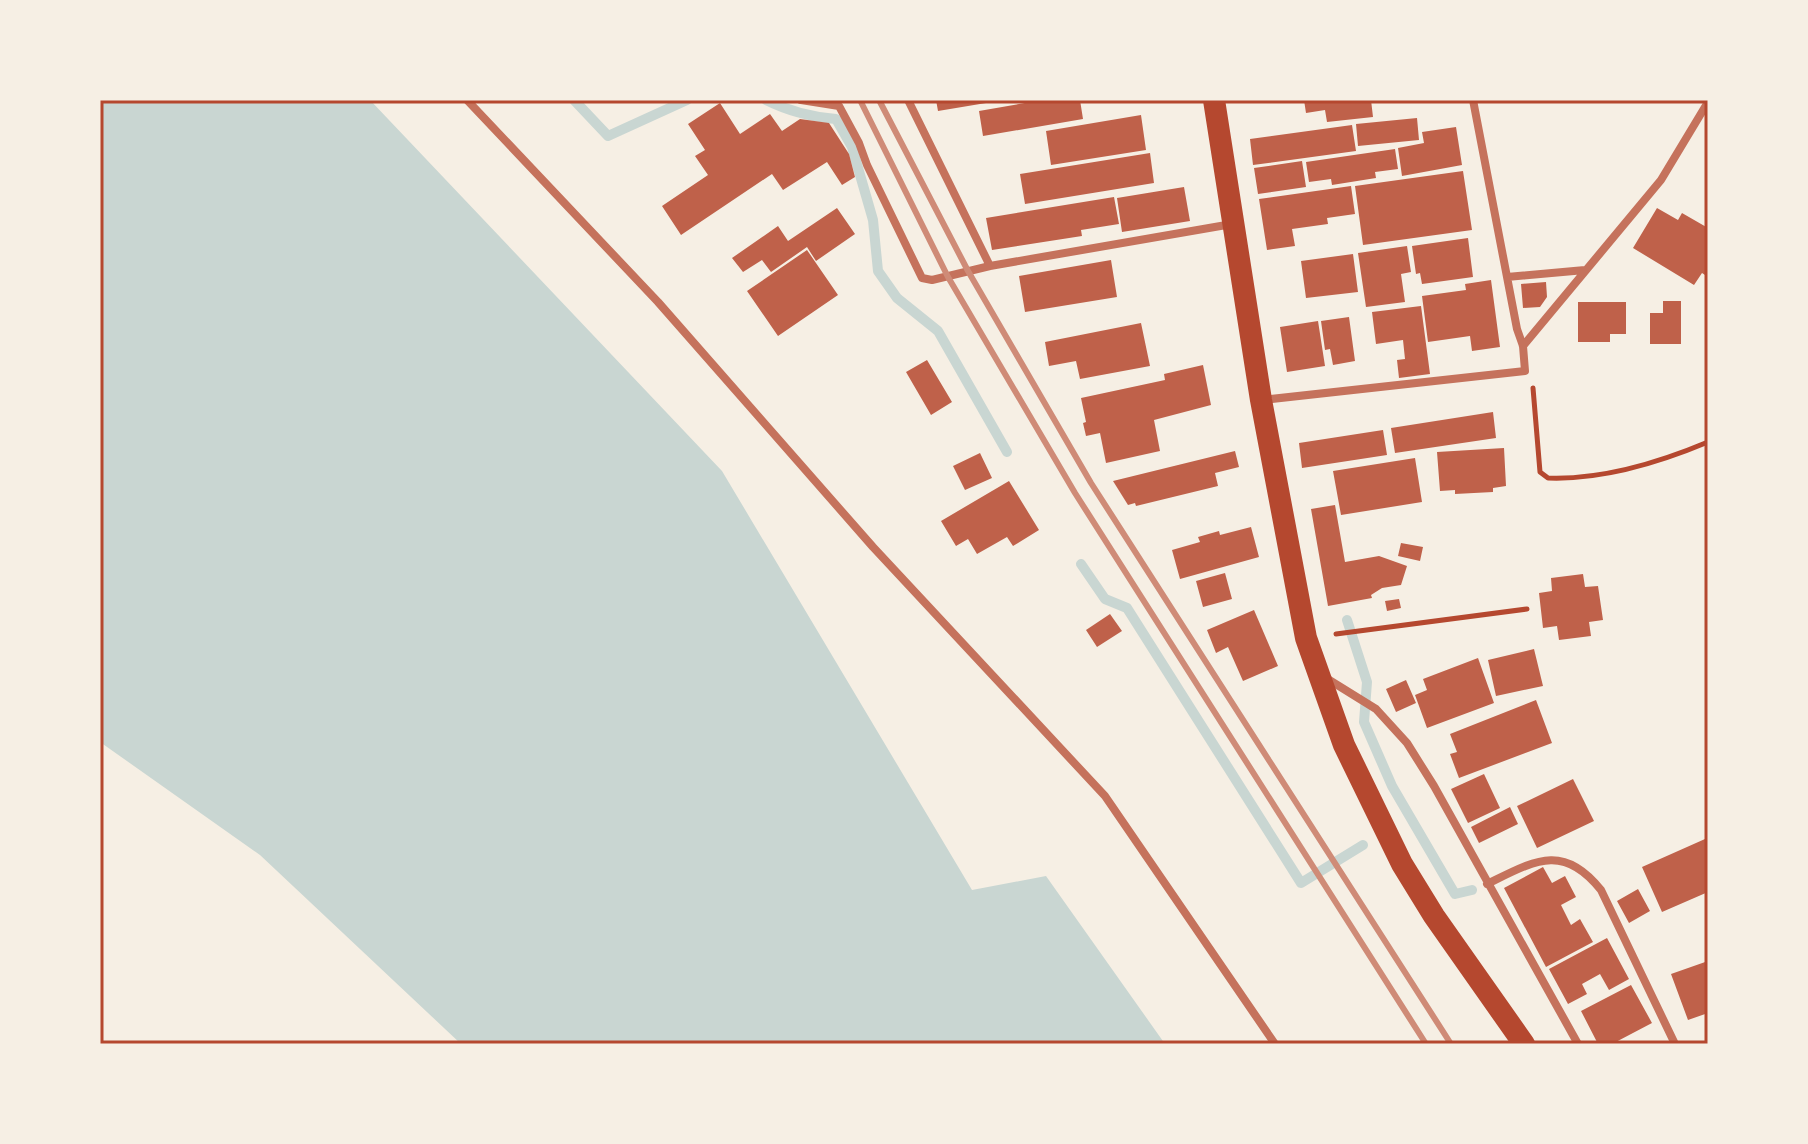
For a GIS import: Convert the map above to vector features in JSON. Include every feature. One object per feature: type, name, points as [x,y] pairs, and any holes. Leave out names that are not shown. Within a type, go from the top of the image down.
[{"type":"highway","points":[[1214,100],[1261,400],[1297,598],[1317,672],[1344,745],[1402,864],[1434,916],[1524,1044]]},
{"type":"street","points":[[467,100],[658,302],[873,547],[1105,796],[1275,1044]]},
{"type":"street","points":[[801,100],[839,106],[922,278],[932,280],[990,266],[1234,224]]},
{"type":"street","points":[[908,100],[990,266]]},
{"type":"street","points":[[1261,400],[1525,371],[1523,346],[1517,329],[1473,100]]},
{"type":"street","points":[[1523,346],[1661,180],[1708,102]]},
{"type":"street","points":[[1507,277],[1585,270]]},
{"type":"street","points":[[1317,672],[1376,709],[1407,743],[1578,1044]]},
{"type":"street","points":[[1487,884],[1530,863],[1549,859],[1564,860],[1589,875],[1601,890],[1675,1044]]},
{"type":"path","points":[[1525,371],[1532,376],[1540,472],[1548,478],[1609,473],[1646,464],[1708,442]]},
{"type":"path","points":[[1340,634],[1527,609]]},
{"type":"shaded area","points":[[100,100],[370,100],[722,471],[972,890],[1046,876],[1165,1044],[461,1044],[260,855],[100,742]]},
{"type":"building","points":[[936,100],[991,100],[992,102],[938,111]]},
{"type":"building","points":[[1042,100],[1080,100],[1083,119],[983,136],[979,111]]},
{"type":"building","points":[[1304,100],[1371,100],[1373,117],[1327,122],[1325,110],[1306,113]]},
{"type":"building","points":[[720,103],[740,134],[770,114],[782,131],[800,119],[829,123],[849,154],[855,177],[842,185],[827,162],[783,190],[772,174],[681,235],[662,206],[708,175],[695,156],[705,150],[688,124]]},
{"type":"building","points":[[1141,115],[1146,150],[1051,165],[1046,131]]},
{"type":"building","points":[[1417,118],[1419,140],[1358,146],[1356,124]]},
{"type":"building","points":[[1352,125],[1356,151],[1253,165],[1250,139]]},
{"type":"building","points":[[1456,127],[1462,165],[1402,176],[1398,148],[1424,143],[1422,132]]},
{"type":"building","points":[[1395,149],[1398,169],[1375,172],[1376,178],[1332,185],[1331,179],[1309,182],[1306,162]]},
{"type":"building","points":[[1150,153],[1154,183],[1025,204],[1020,174]]},
{"type":"building","points":[[1302,161],[1306,187],[1258,194],[1254,168]]},
{"type":"building","points":[[1463,171],[1472,230],[1363,245],[1355,186]]},
{"type":"building","points":[[1351,186],[1355,214],[1327,218],[1328,224],[1292,229],[1295,246],[1267,250],[1259,199]]},
{"type":"building","points":[[1184,187],[1190,221],[1122,232],[1117,198]]},
{"type":"building","points":[[1114,197],[1119,224],[1081,230],[1082,236],[992,250],[986,218]]},
{"type":"building","points":[[837,208],[855,234],[816,261],[807,247],[771,272],[762,260],[743,272],[732,258],[778,226],[788,241]]},
{"type":"building","points":[[1657,208],[1678,220],[1682,213],[1708,228],[1708,277],[1702,273],[1694,285],[1633,248]]},
{"type":"building","points":[[1468,238],[1473,277],[1422,284],[1420,273],[1416,274],[1412,246]]},
{"type":"building","points":[[1407,246],[1411,272],[1401,274],[1405,302],[1366,307],[1358,253]]},
{"type":"building","points":[[807,250],[838,295],[778,336],[747,291]]},
{"type":"building","points":[[1353,254],[1358,292],[1306,298],[1301,261]]},
{"type":"building","points":[[1111,260],[1117,297],[1025,312],[1019,276]]},
{"type":"building","points":[[1491,280],[1500,347],[1472,351],[1470,336],[1428,342],[1422,296],[1466,290],[1465,284]]},
{"type":"building","points":[[1546,282],[1547,297],[1540,307],[1523,308],[1521,284]]},
{"type":"building","points":[[1663,301],[1681,301],[1681,344],[1650,344],[1650,313],[1663,313]]},
{"type":"building","points":[[1578,302],[1626,302],[1626,334],[1610,334],[1610,342],[1578,342]]},
{"type":"building","points":[[1421,306],[1430,374],[1399,378],[1397,360],[1405,359],[1403,340],[1376,344],[1372,312]]},
{"type":"building","points":[[1349,317],[1355,361],[1333,365],[1330,349],[1325,350],[1321,321]]},
{"type":"building","points":[[1318,321],[1325,366],[1287,372],[1280,327]]},
{"type":"building","points":[[1141,323],[1150,366],[1080,379],[1076,361],[1049,366],[1045,342]]},
{"type":"building","points":[[927,360],[952,402],[931,415],[906,372]]},
{"type":"building","points":[[1203,365],[1211,405],[1154,420],[1160,451],[1106,463],[1100,433],[1086,436],[1081,398],[1165,380],[1164,374]]},
{"type":"building","points":[[1493,412],[1496,438],[1395,453],[1391,428]]},
{"type":"building","points":[[1383,430],[1387,455],[1302,468],[1299,443]]},
{"type":"building","points":[[1504,448],[1506,486],[1493,488],[1493,492],[1455,494],[1455,490],[1440,491],[1437,452]]},
{"type":"building","points":[[1235,451],[1239,467],[1215,473],[1218,486],[1136,506],[1135,503],[1128,505],[1113,481]]},
{"type":"building","points":[[980,453],[992,478],[965,490],[953,466]]},
{"type":"building","points":[[1415,458],[1422,502],[1341,515],[1333,471]]},
{"type":"building","points":[[1009,481],[1039,530],[1013,546],[1007,537],[977,554],[968,539],[956,546],[941,521]]},
{"type":"building","points":[[1335,505],[1345,562],[1379,556],[1407,566],[1401,585],[1382,588],[1371,595],[1372,598],[1328,606],[1311,509]]},
{"type":"building","points":[[1251,527],[1259,557],[1180,579],[1172,550],[1200,542],[1198,537]]},
{"type":"building","points":[[1401,543],[1423,547],[1420,561],[1398,556]]},
{"type":"building","points":[[1225,573],[1232,599],[1203,607],[1196,581]]},
{"type":"building","points":[[1583,574],[1585,587],[1598,586],[1603,620],[1589,622],[1591,636],[1559,640],[1557,626],[1543,628],[1539,593],[1552,591],[1551,578]]},
{"type":"building","points":[[1399,599],[1401,608],[1387,611],[1385,601]]},
{"type":"building","points":[[1254,610],[1278,666],[1243,681],[1228,647],[1216,653],[1207,630]]},
{"type":"building","points":[[1110,614],[1122,631],[1097,647],[1086,630]]},
{"type":"building","points":[[1534,649],[1543,686],[1496,696],[1488,660]]},
{"type":"building","points":[[1478,658],[1494,703],[1427,728],[1415,695],[1427,690],[1423,679]]},
{"type":"building","points":[[1406,680],[1416,703],[1396,712],[1386,689]]},
{"type":"building","points":[[1536,700],[1552,743],[1459,778],[1450,754],[1457,752],[1450,734]]},
{"type":"building","points":[[1484,774],[1500,808],[1468,823],[1451,789]]},
{"type":"building","points":[[1573,779],[1594,821],[1537,848],[1517,806]]},
{"type":"building","points":[[1510,807],[1518,824],[1479,843],[1471,827]]},
{"type":"building","points":[[1705,839],[1708,846],[1708,892],[1662,912],[1642,867]]},
{"type":"building","points":[[1543,867],[1552,883],[1565,876],[1576,897],[1561,905],[1571,925],[1580,919],[1593,942],[1546,967],[1504,888]]},
{"type":"building","points":[[1638,889],[1650,911],[1629,923],[1617,901]]},
{"type":"building","points":[[1607,938],[1629,979],[1609,990],[1600,974],[1582,984],[1587,994],[1568,1004],[1549,969]]},
{"type":"building","points":[[1708,961],[1708,1013],[1688,1020],[1671,974]]},
{"type":"building","points":[[1631,985],[1652,1023],[1612,1044],[1598,1044],[1581,1011]]},
{"type":"waterway","points":[[574,100],[608,136],[687,100]]},
{"type":"waterway","points":[[766,100],[800,113],[836,119],[852,147],[873,220],[878,271],[897,298],[938,331],[1007,452]]},
{"type":"waterway","points":[[1081,564],[1105,599],[1127,608],[1301,883],[1363,845]]},
{"type":"waterway","points":[[1347,620],[1367,682],[1364,722],[1392,786],[1455,894],[1472,890]]},
{"type":"railway","points":[[860,100],[948,277],[1075,493],[1426,1044]]},
{"type":"railway","points":[[879,100],[968,271],[1091,483],[1451,1044]]}]
